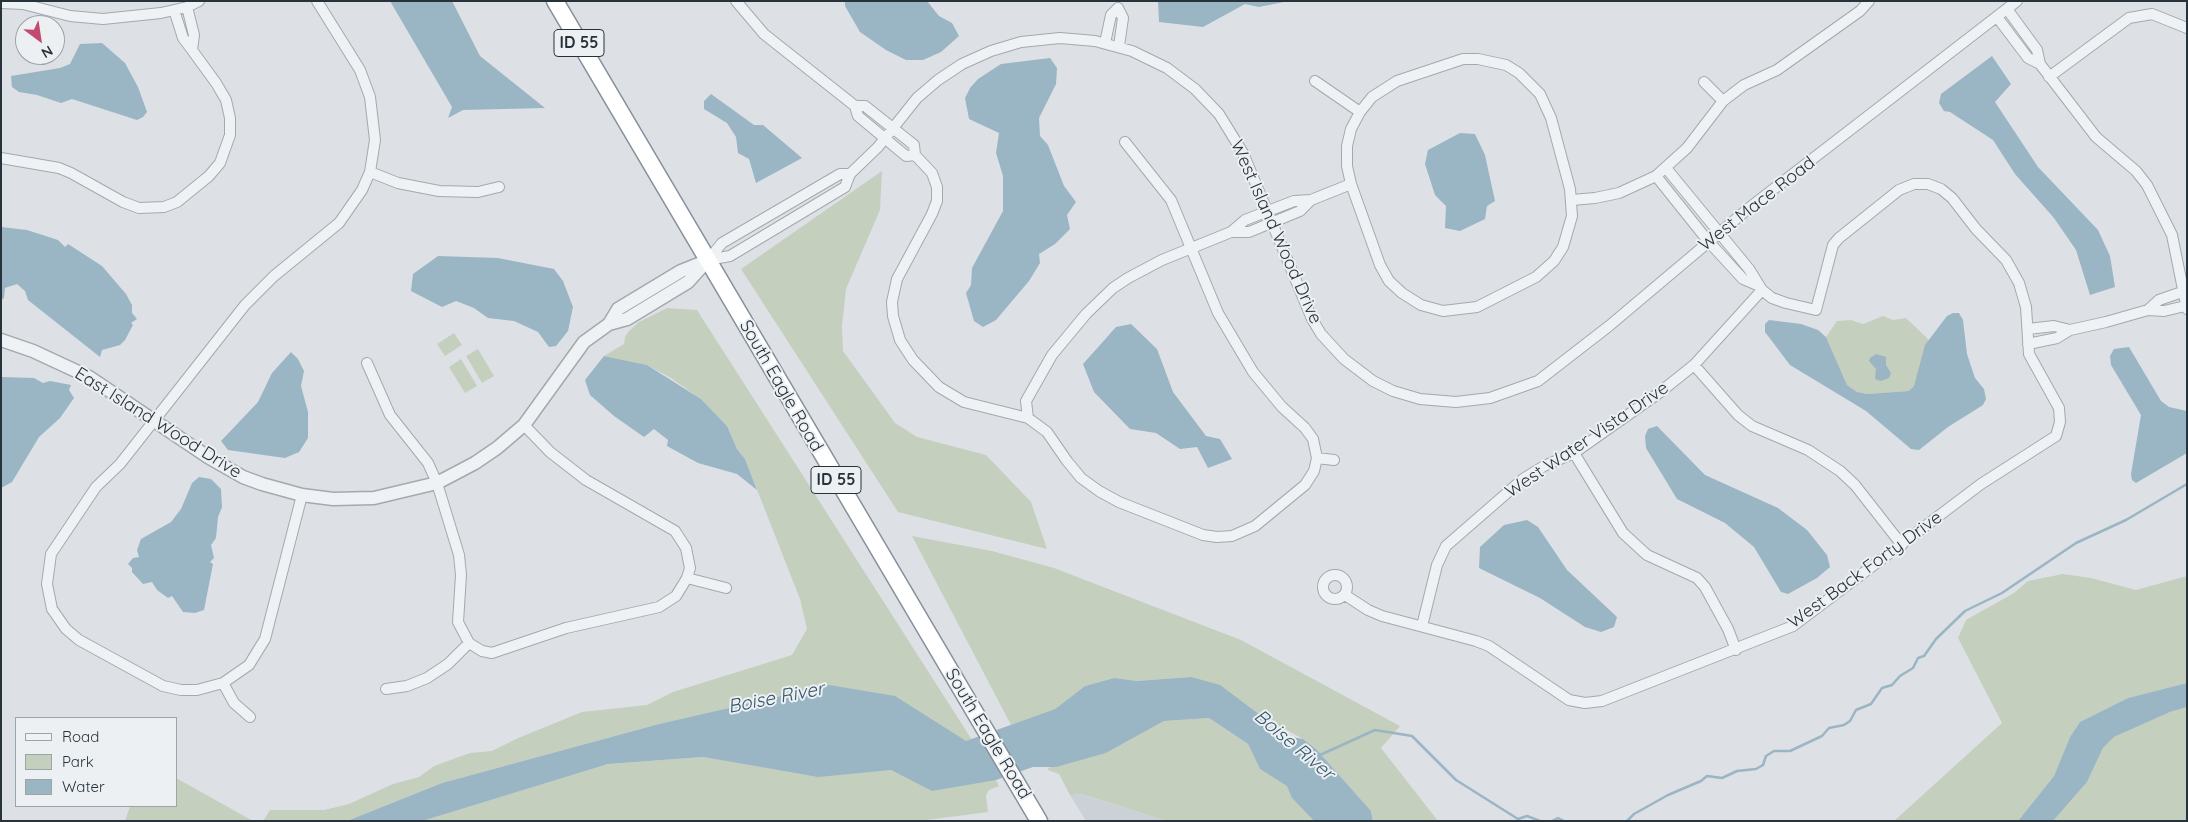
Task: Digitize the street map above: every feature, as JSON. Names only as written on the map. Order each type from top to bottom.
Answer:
[{"type":"highway","name":"South Eagle Road","points":[[555,1],[1039,821]]},
{"type":"street","points":[[1,3],[35,4],[70,16],[103,19],[141,17],[187,7],[199,1]]},
{"type":"street","points":[[302,495],[265,639],[249,665],[223,683],[197,690],[181,690],[163,686],[72,635],[58,619],[50,602],[47,570],[56,544],[96,487],[120,464],[153,419],[258,290],[332,230],[346,216],[358,199],[370,172],[374,150],[375,127],[373,109],[366,83],[317,1]]},
{"type":"street","points":[[736,1],[764,34],[855,106],[858,116],[906,156],[915,155]]},
{"type":"street","points":[[1572,200],[1619,193],[1656,176],[1687,148],[1723,101],[1744,85],[1777,70],[1860,11],[1869,1]]},
{"type":"street","name":"West Mace Road","points":[[1492,398],[1538,380],[1608,326],[1719,232],[2017,1]]},
{"type":"street","points":[[1105,43],[1111,15],[1118,5]]},
{"type":"street","points":[[1118,5],[1123,18],[1119,46]]},
{"type":"street","points":[[187,7],[194,35],[192,50]]},
{"type":"street","points":[[1666,168],[1749,269],[1760,287],[1772,298],[1786,303],[1816,310],[1833,245],[1838,238],[1899,190],[1914,184],[1928,184],[1941,189],[1952,198],[1976,229],[2006,260],[2019,283],[2026,307],[2028,344],[2057,338],[2070,330],[2148,310],[2164,311],[2186,307],[2172,235],[2151,191],[2136,172],[2096,137],[2049,77],[2040,64],[2037,50],[2007,9]]},
{"type":"street","points":[[1,158],[59,168],[83,179],[123,202],[139,208],[164,207],[177,202],[209,176],[220,163],[230,135],[230,118],[226,100],[183,38],[174,10]]},
{"type":"street","points":[[2049,77],[2119,24],[2140,15],[2152,14],[2187,28]]},
{"type":"street","points":[[1997,17],[2028,58],[2040,64]]},
{"type":"street","name":"West Island Wood Drive","points":[[708,260],[730,256],[845,187],[850,174],[885,138],[908,109],[933,84],[962,64],[991,51],[1021,42],[1060,38],[1105,43],[1119,46],[1167,68],[1195,89],[1210,104],[1237,140],[1268,210],[1312,319],[1332,347],[1356,370],[1393,391],[1420,399],[1456,402],[1492,398]]},
{"type":"street","points":[[1478,58],[1506,65],[1531,83],[1546,105],[1572,200],[1570,232],[1563,247],[1545,270],[1477,307],[1443,311],[1421,305],[1402,293],[1390,281],[1380,265],[1351,184],[1347,166],[1347,146],[1351,129],[1360,112],[1372,97],[1388,86],[1449,62],[1478,58]]},
{"type":"street","points":[[1315,81],[1360,112]]},
{"type":"street","points":[[1704,82],[1723,101]]},
{"type":"street","points":[[855,106],[865,106],[914,146],[915,155],[932,173],[937,186],[937,200],[919,240],[902,267],[894,290],[893,316],[900,340],[918,366],[938,387],[964,402],[1028,418],[1047,432],[1067,461],[1082,478],[1098,491],[1119,502],[1203,535],[1217,537],[1232,536],[1255,526],[1305,485],[1314,471],[1317,458],[1313,440],[1264,387],[1226,329],[1171,200],[1125,142]]},
{"type":"street","points":[[370,172],[398,183],[439,191],[478,192],[499,187]]},
{"type":"street","name":"West Island Wood Drive","points":[[708,260],[722,243],[840,174],[850,174]]},
{"type":"street","points":[[1656,176],[1708,241],[1743,279],[1760,287]]},
{"type":"street","points":[[1028,418],[1026,401],[1052,355],[1086,314],[1128,278],[1231,232],[1245,220],[1268,210],[1294,201],[1311,200],[1351,184]]},
{"type":"street","points":[[1231,232],[1250,232],[1273,223],[1300,212],[1311,200]]},
{"type":"street","points":[[1683,210],[1694,202]]},
{"type":"street","name":"East Island Wood Drive","points":[[1,340],[40,354],[89,377],[225,468],[262,484],[302,495],[332,499],[374,498],[437,483],[475,463],[524,426],[584,342],[609,324],[627,320],[688,282],[708,260]]},
{"type":"street","name":"West Water Vista Drive","points":[[1422,626],[1438,565],[1446,546],[1523,479],[1544,466],[1574,453],[1659,393],[1694,365],[1760,287]]},
{"type":"street","points":[[2148,310],[2158,300],[2182,292]]},
{"type":"street","points":[[2028,329],[2054,326],[2070,330]]},
{"type":"street","name":"West Back Forty Drive","points":[[1422,626],[1489,646],[1568,700],[1585,703],[1602,701],[1736,650],[1793,626],[1981,484],[2049,442],[2059,430],[2059,408],[2029,354],[2028,344]]},
{"type":"street","points":[[367,362],[390,415],[428,463],[437,483],[459,555],[461,575],[458,622],[469,643],[482,652],[492,652],[566,628],[659,607],[676,596],[688,578],[689,558],[682,539],[675,531],[586,480],[550,452],[524,426]]},
{"type":"street","points":[[1694,365],[1738,415],[1752,426],[1808,450],[1840,471],[1855,485],[1902,545]]},
{"type":"street","points":[[1574,453],[1623,533],[1647,555],[1697,578],[1705,587],[1736,650]]},
{"type":"street","points":[[1317,458],[1334,460]]},
{"type":"street","points":[[688,578],[726,588]]},
{"type":"street","points":[[1345,595],[1368,610],[1422,626]]},
{"type":"street","points":[[386,689],[407,686],[428,678],[448,664],[469,643]]},
{"type":"street","points":[[223,683],[234,702],[250,717]]},
{"type":"shaded area","points":[[1080,794],[1167,821],[1086,821],[1070,795]]},
{"type":"green space","points":[[882,171],[880,210],[846,289],[842,326],[843,351],[895,423],[917,437],[986,455],[1031,502],[1047,549],[898,512],[741,269]]},
{"type":"green space","points":[[667,308],[697,310],[972,740],[966,741],[829,685],[659,724],[442,783],[347,821],[263,821],[270,810],[324,810],[349,804],[393,784],[419,777],[434,766],[470,753],[492,751],[582,712],[647,705],[673,692],[792,655],[807,629],[800,599],[745,459],[737,449],[727,426],[701,399],[671,378],[647,365],[604,356],[624,344],[625,337],[629,331],[639,322]]},
{"type":"green space","points":[[1883,316],[1893,320],[1906,318],[1929,340],[1914,386],[1910,391],[1867,394],[1857,392],[1847,385],[1826,337],[1837,321],[1851,320],[1863,324]]},
{"type":"green space","points":[[454,333],[462,345],[445,356],[437,344]]},
{"type":"green space","points":[[478,349],[494,376],[482,383],[466,356]]},
{"type":"green space","points":[[461,359],[477,386],[465,393],[449,367]]},
{"type":"green space","points":[[912,536],[992,551],[1054,568],[1241,640],[1400,726],[1381,748],[1438,821],[1373,821],[1371,811],[1316,749],[1303,739],[1191,677],[1137,681],[1114,678],[1085,686],[1055,709],[1011,725]]},
{"type":"green space","points":[[2063,574],[2091,578],[2136,590],[2187,576],[2187,683],[2128,698],[2080,722],[2070,737],[2054,776],[2018,821],[1894,821],[2002,723],[1958,638],[1966,620],[2014,593],[2028,581]]},
{"type":"green space","points":[[2187,707],[2187,821],[2053,821],[2087,782],[2103,748],[2114,737],[2170,712]]},
{"type":"green space","points":[[1209,718],[1248,744],[1260,769],[1288,786],[1292,798],[1314,821],[1167,821],[1081,794],[1070,795],[1059,774],[1048,770],[1048,768],[1106,753],[1164,721]]},
{"type":"green space","points":[[703,757],[807,775],[891,770],[919,784],[996,780],[999,786],[989,790],[986,795],[988,812],[919,821],[421,821],[608,764]]},
{"type":"green space","points":[[178,779],[253,821],[125,821],[130,807],[178,807]]},
{"type":"water","points":[[390,1],[452,1],[480,56],[545,108],[463,110],[448,118],[452,107]]},
{"type":"water","points":[[845,1],[927,1],[939,16],[952,23],[959,36],[941,52],[923,60],[906,60],[886,50],[860,32],[845,6]]},
{"type":"water","points":[[1158,1],[1289,1],[1259,7],[1245,4],[1203,27],[1159,22]]},
{"type":"water","points":[[102,43],[125,63],[138,87],[147,112],[143,117],[137,120],[72,99],[61,103],[37,95],[19,92],[12,87],[11,76],[60,68],[70,64],[80,44]]},
{"type":"water","points":[[1992,56],[2011,84],[1995,102],[2038,167],[2098,230],[2110,256],[2115,287],[2090,295],[2076,250],[2054,218],[2015,174],[1993,140],[1950,112],[1944,111],[1939,103],[1941,94]]},
{"type":"water","points":[[1050,58],[1057,68],[1056,84],[1039,118],[1040,136],[1048,145],[1064,186],[1076,202],[1067,215],[1070,229],[1055,244],[1039,254],[1040,263],[1029,281],[996,320],[983,327],[974,321],[966,293],[971,285],[972,268],[1003,211],[1003,176],[996,153],[999,133],[969,119],[965,98],[970,88],[978,79],[1001,64]]},
{"type":"water","points":[[711,94],[754,125],[763,125],[802,158],[756,183],[749,159],[738,153],[736,137],[727,123],[704,109],[704,101]]},
{"type":"water","points":[[1460,133],[1475,134],[1485,155],[1495,201],[1487,206],[1485,219],[1460,231],[1445,228],[1446,206],[1435,195],[1425,164],[1428,150]]},
{"type":"water","points":[[1,227],[27,230],[58,240],[65,247],[68,244],[102,266],[126,294],[132,305],[132,313],[137,319],[131,323],[133,325],[125,340],[120,345],[102,350],[100,357],[28,300],[25,291],[17,284],[5,288],[4,298],[1,300]]},
{"type":"water","points":[[438,256],[498,258],[554,269],[563,281],[573,307],[568,331],[556,346],[549,347],[538,332],[514,321],[488,318],[474,308],[456,301],[442,307],[411,291],[413,274]]},
{"type":"water","points":[[1959,313],[1963,320],[1967,354],[1975,378],[1984,389],[1986,399],[1983,405],[1948,427],[1919,450],[1911,449],[1866,411],[1790,365],[1765,332],[1765,324],[1769,320],[1801,324],[1818,330],[1826,337],[1847,385],[1857,392],[1867,394],[1909,391],[1914,386],[1925,345],[1947,316]]},
{"type":"water","points":[[1131,324],[1157,349],[1173,392],[1206,436],[1220,439],[1232,459],[1208,468],[1197,447],[1180,449],[1156,433],[1130,429],[1094,392],[1083,364],[1116,327]]},
{"type":"water","points":[[2129,347],[2161,401],[2169,407],[2187,411],[2187,453],[2136,483],[2132,480],[2131,474],[2141,415],[2111,365],[2110,356],[2114,349]]},
{"type":"water","points":[[291,352],[298,359],[304,371],[301,386],[308,412],[308,438],[299,452],[285,458],[228,450],[221,441],[258,402],[272,373]]},
{"type":"water","points":[[1876,354],[1886,357],[1886,365],[1891,373],[1889,378],[1881,381],[1875,379],[1876,369],[1869,361]]},
{"type":"water","points":[[604,356],[647,365],[701,399],[727,426],[737,449],[745,459],[757,490],[737,474],[698,463],[667,446],[668,440],[654,429],[644,437],[614,416],[590,395],[585,380]]},
{"type":"water","points":[[1,377],[34,378],[43,383],[50,381],[71,385],[69,390],[74,398],[60,418],[39,437],[12,482],[1,488]]},
{"type":"water","points":[[1657,426],[1705,475],[1778,508],[1807,530],[1827,555],[1830,567],[1817,578],[1788,594],[1781,592],[1754,547],[1725,523],[1677,499],[1646,448],[1645,436],[1648,429]]},
{"type":"water","points":[[199,477],[211,479],[221,489],[222,507],[218,517],[216,538],[211,545],[214,558],[210,562],[213,564],[204,610],[195,613],[183,612],[172,596],[168,598],[157,590],[152,582],[143,584],[132,572],[132,568],[128,564],[133,558],[139,557],[137,550],[141,539],[171,522],[181,509],[192,483]]},
{"type":"water","points":[[1527,520],[1538,527],[1567,570],[1617,617],[1614,627],[1601,632],[1585,627],[1540,598],[1479,568],[1480,547],[1504,525]]},
{"type":"water","name":"Boise River","points":[[1191,677],[1220,685],[1260,715],[1265,725],[1281,735],[1303,739],[1316,749],[1371,811],[1373,821],[1314,821],[1292,798],[1287,786],[1260,769],[1248,744],[1209,718],[1164,721],[1106,753],[1056,767],[1033,767],[996,780],[932,791],[891,770],[818,777],[703,757],[608,764],[422,821],[347,821],[442,783],[659,724],[829,685],[895,696],[966,741],[1055,709],[1085,686],[1114,678],[1137,681]]},
{"type":"water","points":[[2187,683],[2187,707],[2170,712],[2114,737],[2103,748],[2087,782],[2053,821],[2018,821],[2054,776],[2070,737],[2080,722],[2128,698]]},
{"type":"waterway","points":[[1627,821],[1634,814],[1668,795],[1701,781],[1707,776],[1722,778],[1737,771],[1756,769],[1763,765],[1766,756],[1774,751],[1790,751],[1822,736],[1829,728],[1844,725],[1850,721],[1856,710],[1871,704],[1882,688],[1892,685],[1900,676],[1913,668],[1918,658],[1924,656],[1936,639],[1965,611],[2002,593],[2076,543],[2126,520],[2187,484]]},
{"type":"waterway","name":"Boise River","points":[[1320,755],[1375,730],[1412,736],[1456,780],[1518,819],[1527,816],[1540,821]]},
{"type":"waterway","points":[[1552,821],[1558,818],[1564,821]]}]
